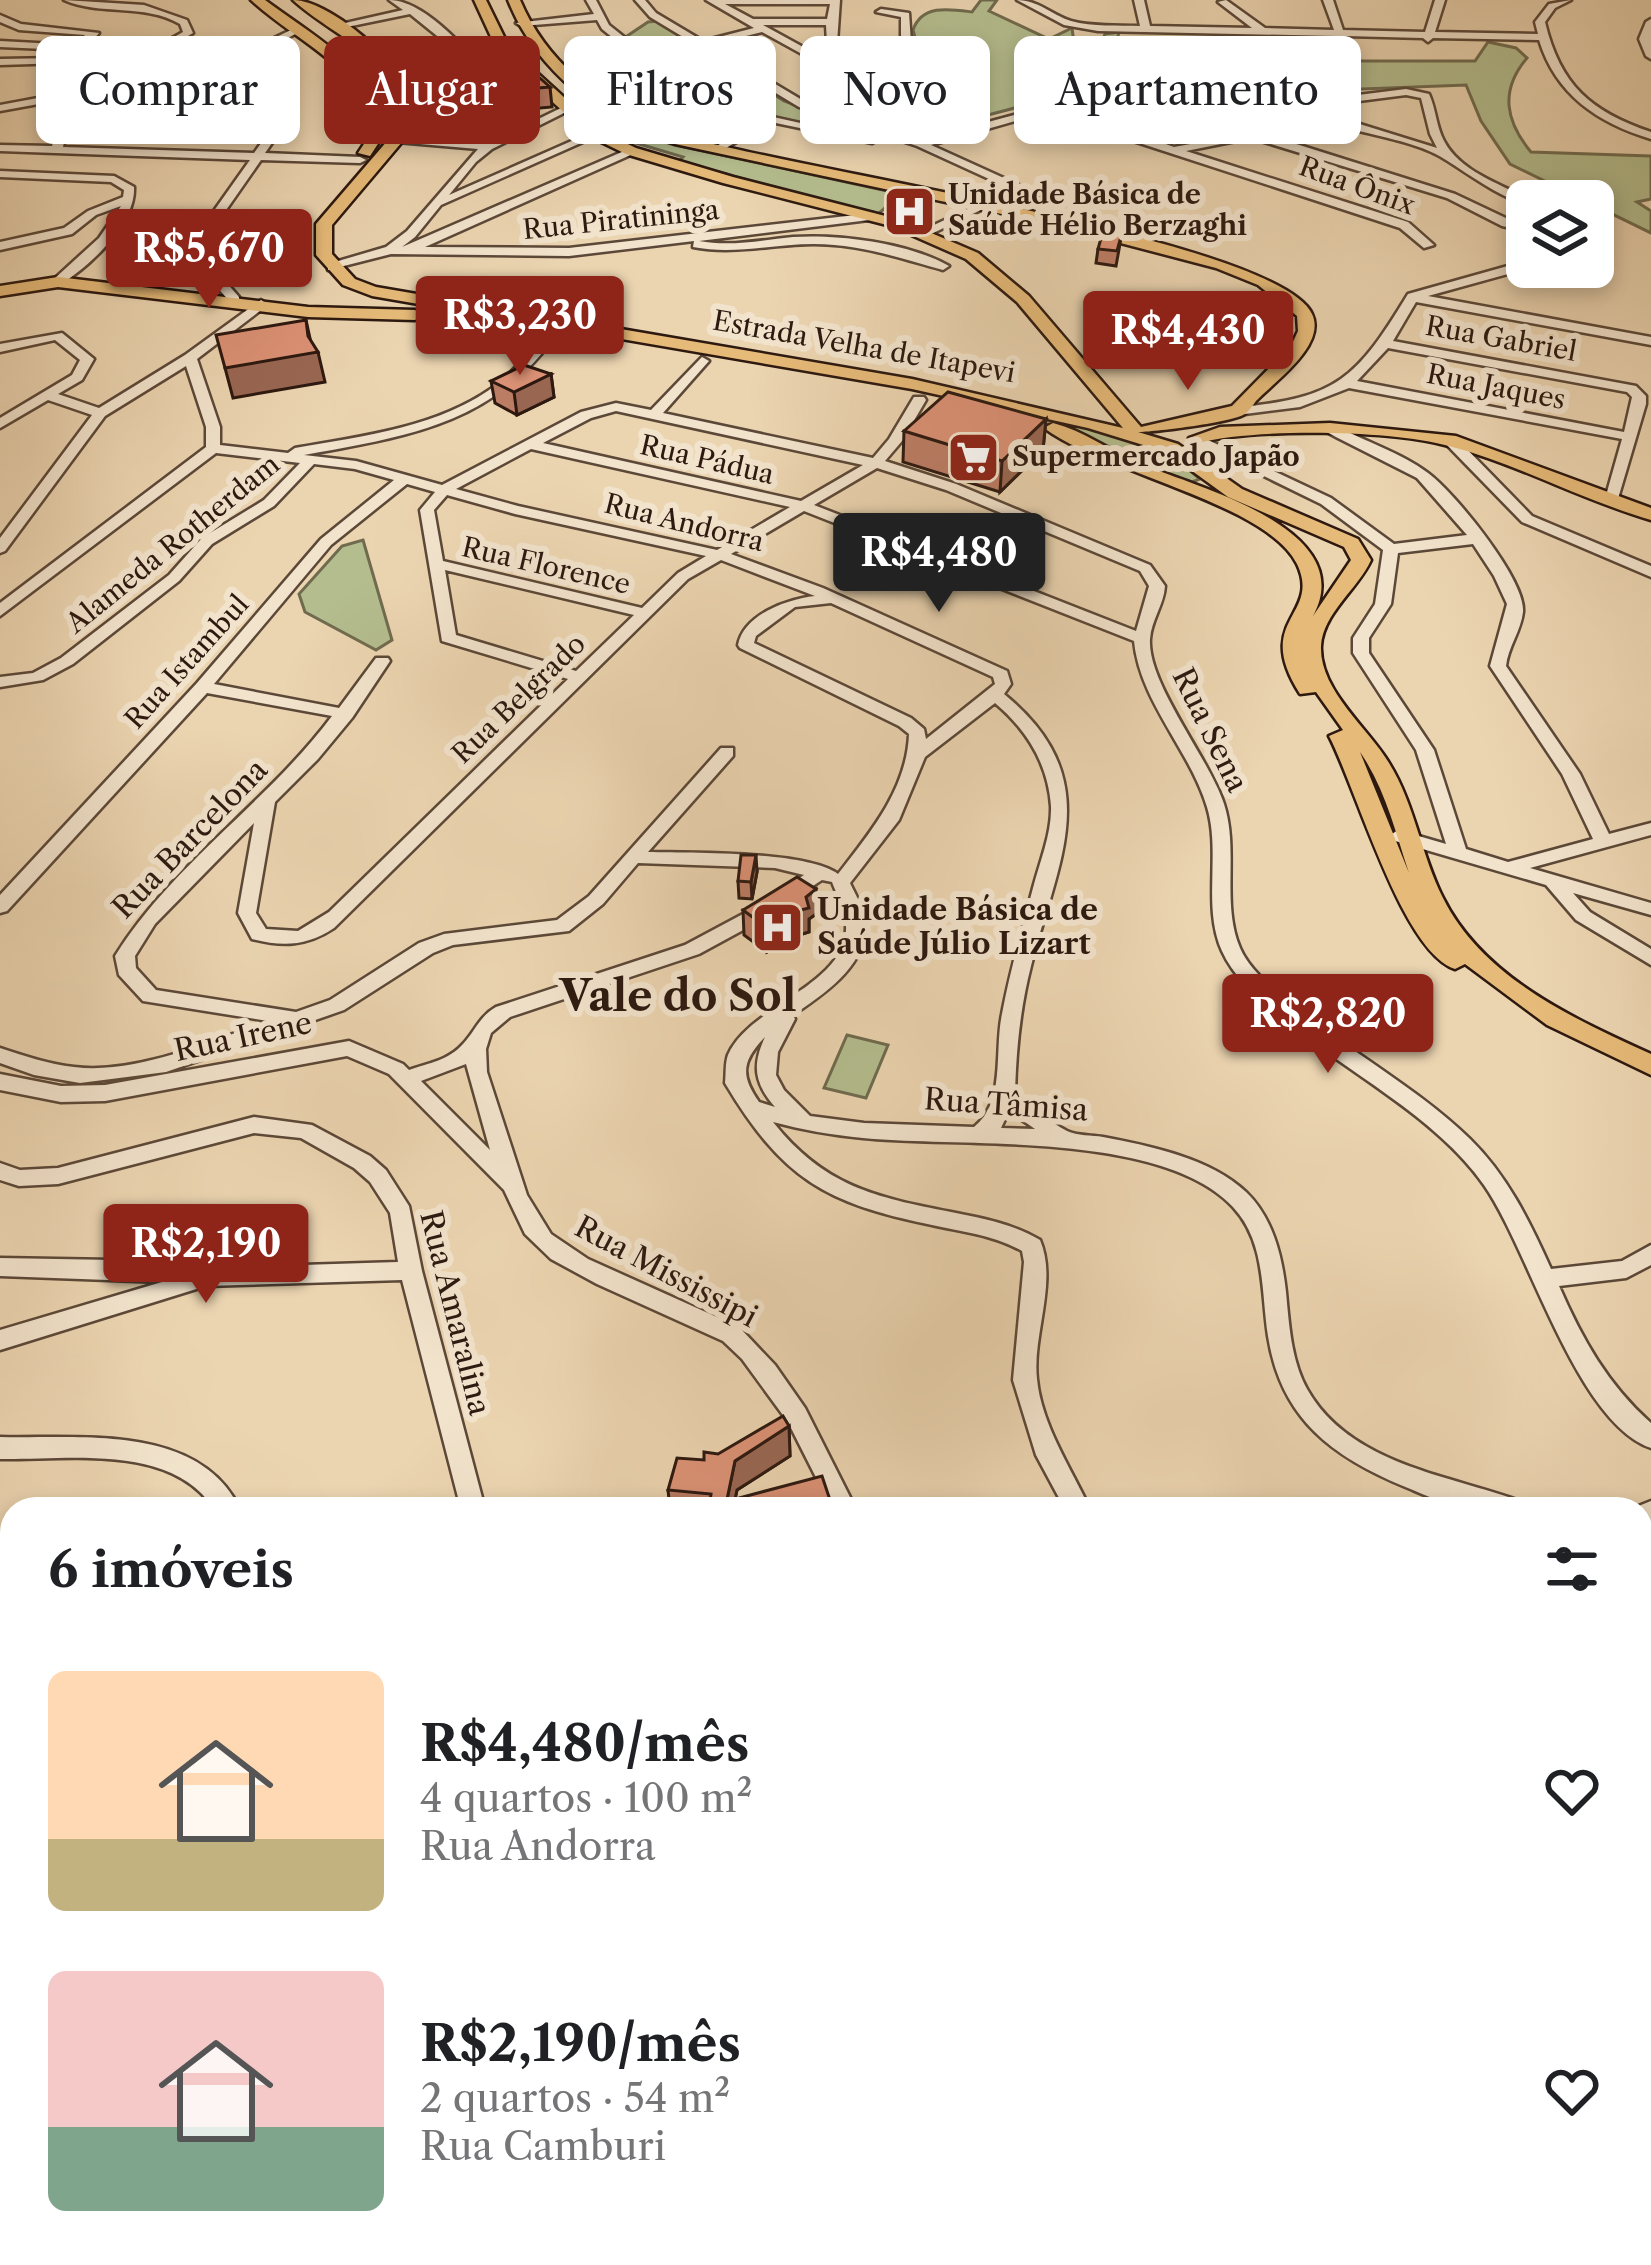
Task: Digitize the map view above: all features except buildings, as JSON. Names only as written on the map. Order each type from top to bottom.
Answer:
[{"type":"main road","points":[[481,0],[502,49],[564,107]]},
{"type":"main road","points":[[514,0],[531,40],[564,71]]},
{"type":"main road","points":[[267,8],[298,11],[306,5],[352,36]]},
{"type":"main road","points":[[267,8],[298,30],[381,108],[384,124],[305,232]]},
{"type":"main road","points":[[543,85],[564,78]]},
{"type":"main road","points":[[321,272],[324,224],[393,144]]},
{"type":"main road","points":[[618,144],[873,217],[952,245],[1001,277],[1141,428]]},
{"type":"main road","points":[[701,144],[1046,219],[1222,265],[1264,282],[1300,307],[1306,331],[1301,343],[1237,411],[1141,428]]},
{"type":"main road","points":[[305,250],[321,272]]},
{"type":"main road","name":"Estrada Velha de Itapevi","points":[[321,272],[372,291],[473,311],[912,384],[1091,424],[1172,448],[1256,504],[1359,549],[1355,576],[1313,631],[1311,663],[1382,767],[1431,898],[1465,949],[1525,998],[1651,1065]]},
{"type":"main road","name":"Estrada Velha de Itapevi","points":[[321,272],[350,297],[415,315],[551,334],[920,400],[1059,430],[1318,555],[1334,556],[1339,553],[1339,542],[1325,531]]},
{"type":"main road","points":[[0,291],[58,282],[271,306],[415,315]]},
{"type":"main road","points":[[271,306],[350,297],[473,311]]},
{"type":"main road","points":[[1237,411],[1258,430]]},
{"type":"main road","points":[[1091,424],[1201,440],[1258,430],[1330,428],[1450,440],[1651,514]]},
{"type":"main road","points":[[1201,440],[1215,479]]},
{"type":"main road","points":[[1291,540],[1307,560],[1314,584],[1289,643],[1291,660],[1356,761],[1407,901],[1424,928],[1479,984],[1580,1050],[1651,1081]]},
{"type":"street","points":[[3,106],[52,102],[84,93],[178,43],[188,27],[164,12],[106,9],[69,0]]},
{"type":"street","points":[[394,0],[449,36]]},
{"type":"street","points":[[591,0],[598,17],[615,36]]},
{"type":"street","points":[[640,0],[653,15],[688,36]]},
{"type":"street","points":[[711,0],[835,0],[830,36]]},
{"type":"street","points":[[711,0],[800,52]]},
{"type":"street","points":[[1022,0],[1078,26],[1316,36]]},
{"type":"street","points":[[1139,0],[1146,30]]},
{"type":"street","points":[[1328,0],[1341,36]]},
{"type":"street","points":[[1428,39],[1440,0]]},
{"type":"street","points":[[1566,0],[1544,14],[1544,41],[1565,87],[1581,105],[1651,136]]},
{"type":"street","points":[[1223,2],[1267,34]]},
{"type":"street","points":[[337,26],[412,11]]},
{"type":"street","points":[[881,12],[907,16],[906,36]]},
{"type":"street","points":[[618,36],[653,15]]},
{"type":"street","points":[[520,23],[598,17]]},
{"type":"street","points":[[0,19],[19,27],[94,33],[91,36]]},
{"type":"street","points":[[743,22],[830,22]]},
{"type":"street","points":[[1651,22],[1643,40],[1651,56]]},
{"type":"street","points":[[286,36],[298,30]]},
{"type":"street","points":[[734,36],[758,30]]},
{"type":"street","points":[[1361,37],[1544,41]]},
{"type":"street","points":[[0,44],[36,46]]},
{"type":"street","points":[[0,62],[36,62]]},
{"type":"street","points":[[1361,98],[1415,93],[1428,100],[1436,139],[1452,157],[1506,192]]},
{"type":"street","name":"Rua Ônix","points":[[990,122],[1055,106],[1404,225],[1428,245]]},
{"type":"street","points":[[1361,129],[1452,157]]},
{"type":"street","points":[[440,204],[564,132]]},
{"type":"street","points":[[1418,146],[1436,139]]},
{"type":"street","points":[[57,149],[59,144]]},
{"type":"street","points":[[235,300],[198,258],[195,246],[266,144]]},
{"type":"street","points":[[454,144],[488,147]]},
{"type":"street","points":[[398,250],[472,160],[495,144]]},
{"type":"street","points":[[719,149],[727,144]]},
{"type":"street","points":[[919,144],[1015,187],[1038,202],[1046,219]]},
{"type":"street","points":[[1174,150],[1208,144]]},
{"type":"street","points":[[1280,144],[1451,196],[1506,224]]},
{"type":"street","points":[[0,148],[360,160]]},
{"type":"street","points":[[398,250],[631,151]]},
{"type":"street","points":[[0,174],[114,179],[130,189],[130,198],[95,248],[58,282]]},
{"type":"street","points":[[0,246],[68,231],[101,208],[130,198]]},
{"type":"street","points":[[923,233],[983,206]]},
{"type":"street","name":"Rua Piratininga","points":[[321,272],[373,253],[398,250],[546,254],[873,217]]},
{"type":"street","points":[[324,224],[342,249],[373,253]]},
{"type":"street","points":[[679,240],[733,250],[806,240],[862,241],[943,266]]},
{"type":"street","points":[[1237,411],[1293,404],[1352,384],[1389,344],[1412,297],[1506,271]]},
{"type":"street","points":[[1412,297],[1651,341]]},
{"type":"street","points":[[0,548],[100,413],[271,306]]},
{"type":"street","points":[[274,456],[428,427],[526,371],[551,334]]},
{"type":"street","points":[[0,361],[7,346],[57,336],[87,359],[77,377],[0,424]]},
{"type":"street","name":"Rua Gabriel","points":[[1389,344],[1622,385],[1639,396],[1612,499]]},
{"type":"street","points":[[0,611],[213,448],[213,427],[190,358]]},
{"type":"street","points":[[656,413],[702,361]]},
{"type":"street","name":"Rua Jaques","points":[[1352,384],[1631,437]]},
{"type":"street","points":[[49,396],[100,413]]},
{"type":"street","name":"Rua Belgrado","points":[[267,803],[246,898],[247,913],[259,934],[295,940],[317,932],[336,916],[683,576],[876,463],[896,441],[920,400]]},
{"type":"street","points":[[579,677],[448,638],[427,510],[444,490],[597,411],[616,407],[876,463],[951,487],[1145,568],[1154,574],[1159,591],[1139,638]]},
{"type":"street","points":[[1330,428],[1432,482],[1515,598],[1516,614],[1497,652],[1498,666],[1571,774],[1604,841]]},
{"type":"street","points":[[1201,440],[1325,501],[1391,549],[1474,538]]},
{"type":"street","points":[[1450,440],[1527,519],[1651,572]]},
{"type":"street","name":"Rua Pádua","points":[[530,444],[803,506],[1139,638]]},
{"type":"street","name":"Rua Andorra","points":[[213,448],[356,465],[515,510],[720,554],[991,666],[1001,674],[1003,684],[995,695]]},
{"type":"street","name":"Alameda Rotherdam","points":[[0,682],[37,677],[67,661],[174,578],[207,541],[269,503],[308,462]]},
{"type":"street","name":"Rua Istambul","points":[[0,907],[7,889],[203,687],[326,542],[406,478]]},
{"type":"street","points":[[1391,549],[1383,604],[1361,638],[1361,653],[1425,750],[1458,854]]},
{"type":"street","name":"Rua Florence","points":[[436,564],[645,614]]},
{"type":"street","points":[[791,580],[797,590],[791,603]]},
{"type":"street","points":[[407,1078],[454,1063],[502,1012],[688,950],[832,877],[890,820],[917,754],[918,734],[905,722],[746,645],[748,634],[791,603],[815,597],[837,600]]},
{"type":"street","name":"Rua Sena","points":[[1139,638],[1156,693],[1216,804],[1224,833],[1231,951],[1247,975],[1461,1142],[1500,1186],[1579,1354],[1610,1403],[1651,1438]]},
{"type":"street","name":"Rua Barcelona","points":[[301,1019],[150,996],[126,970],[130,941],[267,803],[346,714],[382,662]]},
{"type":"street","points":[[203,687],[346,714]]},
{"type":"street","points":[[917,754],[995,695],[1019,713],[1037,738],[1061,791],[1060,823],[1006,1042],[1005,1098],[993,1123],[978,1135]]},
{"type":"street","points":[[905,722],[942,725],[965,718]]},
{"type":"street","points":[[0,1055],[34,1068],[80,1076],[162,1075],[337,1005],[427,948],[451,939],[562,926],[596,900],[727,752]]},
{"type":"street","points":[[1506,868],[1651,829]]},
{"type":"street","points":[[1382,831],[1651,909]]},
{"type":"street","points":[[633,857],[775,862],[832,877],[858,928],[847,960],[741,1048],[735,1083],[787,1152],[825,1188],[856,1202],[979,1226],[1032,1246],[1035,1262],[1025,1380],[1048,1455],[1071,1497]]},
{"type":"street","points":[[1555,884],[1582,916],[1651,958]]},
{"type":"street","points":[[787,1152],[803,1120],[767,1086],[762,1072],[764,1057],[791,1009]]},
{"type":"street","name":"Rua Mississipi","points":[[474,1046],[483,1095],[517,1190],[543,1240],[569,1258],[731,1334],[754,1353],[774,1378],[838,1497]]},
{"type":"street","name":"Rua Irene","points":[[0,1082],[61,1094],[105,1094],[162,1075],[349,1048],[369,1053],[407,1078],[517,1190]]},
{"type":"street","points":[[1005,1098],[1061,1136]]},
{"type":"street","name":"Rua Tâmisa","points":[[751,1108],[784,1120],[978,1135],[1061,1136],[1168,1161],[1211,1178],[1241,1199],[1265,1235],[1275,1270],[1286,1363],[1300,1398],[1365,1455],[1413,1481],[1469,1497]]},
{"type":"street","name":"Rua Amaralina","points":[[0,1171],[20,1178],[58,1176],[254,1124],[292,1128],[343,1149],[378,1176],[401,1212],[411,1270],[470,1497]]},
{"type":"street","points":[[1543,1279],[1626,1269],[1651,1254]]},
{"type":"street","points":[[0,1267],[113,1268],[208,1277],[411,1270]]},
{"type":"street","points":[[0,1340],[208,1277]]},
{"type":"street","points":[[0,1448],[180,1461],[205,1474],[220,1497]]},
{"type":"green space","points":[[981,0],[997,0],[989,11],[1043,36],[1014,36],[1014,108],[990,114],[990,36],[915,36],[917,22],[930,12],[972,12]]},
{"type":"green space","points":[[658,21],[682,36],[627,36]]},
{"type":"green space","points":[[1488,42],[1516,48],[1527,58],[1512,82],[1509,106],[1516,129],[1531,152],[1651,156],[1651,199],[1637,202],[1651,211],[1651,233],[1614,215],[1614,180],[1543,180],[1510,164],[1481,121],[1466,85],[1361,89],[1361,61],[1475,61]]},
{"type":"green space","points":[[776,96],[800,107],[800,123],[776,118]]},
{"type":"green space","points":[[639,144],[674,144],[901,194],[877,215],[679,161],[683,157]]},
{"type":"green space","points":[[1077,424],[1165,449],[1200,479],[1192,482],[1138,464],[1067,429]]},
{"type":"green space","points":[[363,540],[392,640],[376,650],[305,612],[299,594],[342,546]]},
{"type":"green space","points":[[847,1035],[888,1045],[866,1098],[824,1088]]},
{"type":"place","name":"Unidade Básica de Saúde Hélio Berzaghi","points":[[909,211]]},
{"type":"place","name":"Supermercado Japão","points":[[973,457]]},
{"type":"place","name":"Unidade Básica de Saúde Júlio Lizart","points":[[778,927]]},
{"type":"district","name":"Vale do Sol","points":[[678,996]]}]
